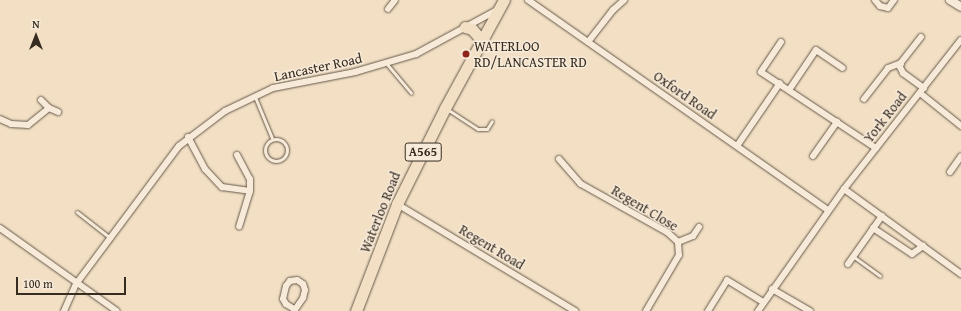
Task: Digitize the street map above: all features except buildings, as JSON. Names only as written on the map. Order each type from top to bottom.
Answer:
[{"type":"highway","name":"Waterloo Road","points":[[356,311],[397,204],[445,108],[501,4]]},
{"type":"highway","points":[[465,27],[472,29],[482,41]]},
{"type":"street","points":[[388,9],[395,0]]},
{"type":"street","name":"Oxford Road","points":[[528,0],[828,210]]},
{"type":"street","points":[[875,0],[880,6],[888,8],[894,0]]},
{"type":"street","points":[[950,0],[961,7]]},
{"type":"street","points":[[588,42],[622,1]]},
{"type":"street","name":"Lancaster Road","points":[[64,311],[76,284],[109,237],[179,146],[188,137],[225,111],[273,88],[355,72],[416,54],[465,27],[501,4]]},
{"type":"street","points":[[864,99],[888,68],[901,63],[921,37]]},
{"type":"street","name":"York Road","points":[[758,311],[828,210],[961,40]]},
{"type":"street","points":[[781,42],[761,72],[780,83],[802,101],[876,148]]},
{"type":"street","points":[[789,90],[816,50],[843,68]]},
{"type":"street","points":[[901,63],[903,73],[961,126]]},
{"type":"street","points":[[737,146],[780,83]]},
{"type":"street","points":[[41,100],[49,108],[58,112]]},
{"type":"street","points":[[0,119],[11,124],[28,125],[49,108]]},
{"type":"street","points":[[813,156],[836,122]]},
{"type":"street","points":[[188,137],[205,169],[222,187],[250,191]]},
{"type":"street","points":[[236,155],[250,179],[250,191],[239,226]]},
{"type":"street","points":[[950,172],[961,156]]},
{"type":"street","name":"Regent Close","points":[[559,160],[581,184],[667,232],[678,242],[679,255],[646,311]]},
{"type":"street","points":[[844,189],[961,274]]},
{"type":"street","name":"Regent Road","points":[[397,204],[575,311]]},
{"type":"street","points":[[848,264],[882,216]]},
{"type":"street","points":[[678,242],[693,236],[699,227]]},
{"type":"street","points":[[0,228],[76,284],[117,311]]},
{"type":"street","points":[[873,228],[912,254],[923,246]]},
{"type":"street","points":[[298,280],[303,284],[305,290],[303,298],[294,310],[286,304],[283,299],[286,286],[290,281],[298,280]]},
{"type":"street","points":[[708,311],[727,280],[764,302]]},
{"type":"street","points":[[772,289],[810,311]]},
{"type":"lane","points":[[386,63],[411,93]]},
{"type":"lane","points":[[255,97],[272,138],[287,144],[288,151],[278,162],[269,160],[264,155],[265,147],[272,138]]},
{"type":"lane","points":[[445,108],[478,129],[487,129],[492,121]]},
{"type":"lane","points":[[77,212],[109,237]]},
{"type":"lane","points":[[853,256],[880,276]]},
{"type":"place","name":"WATERLOO RD/LANCASTER RD","points":[[466,54]]}]
